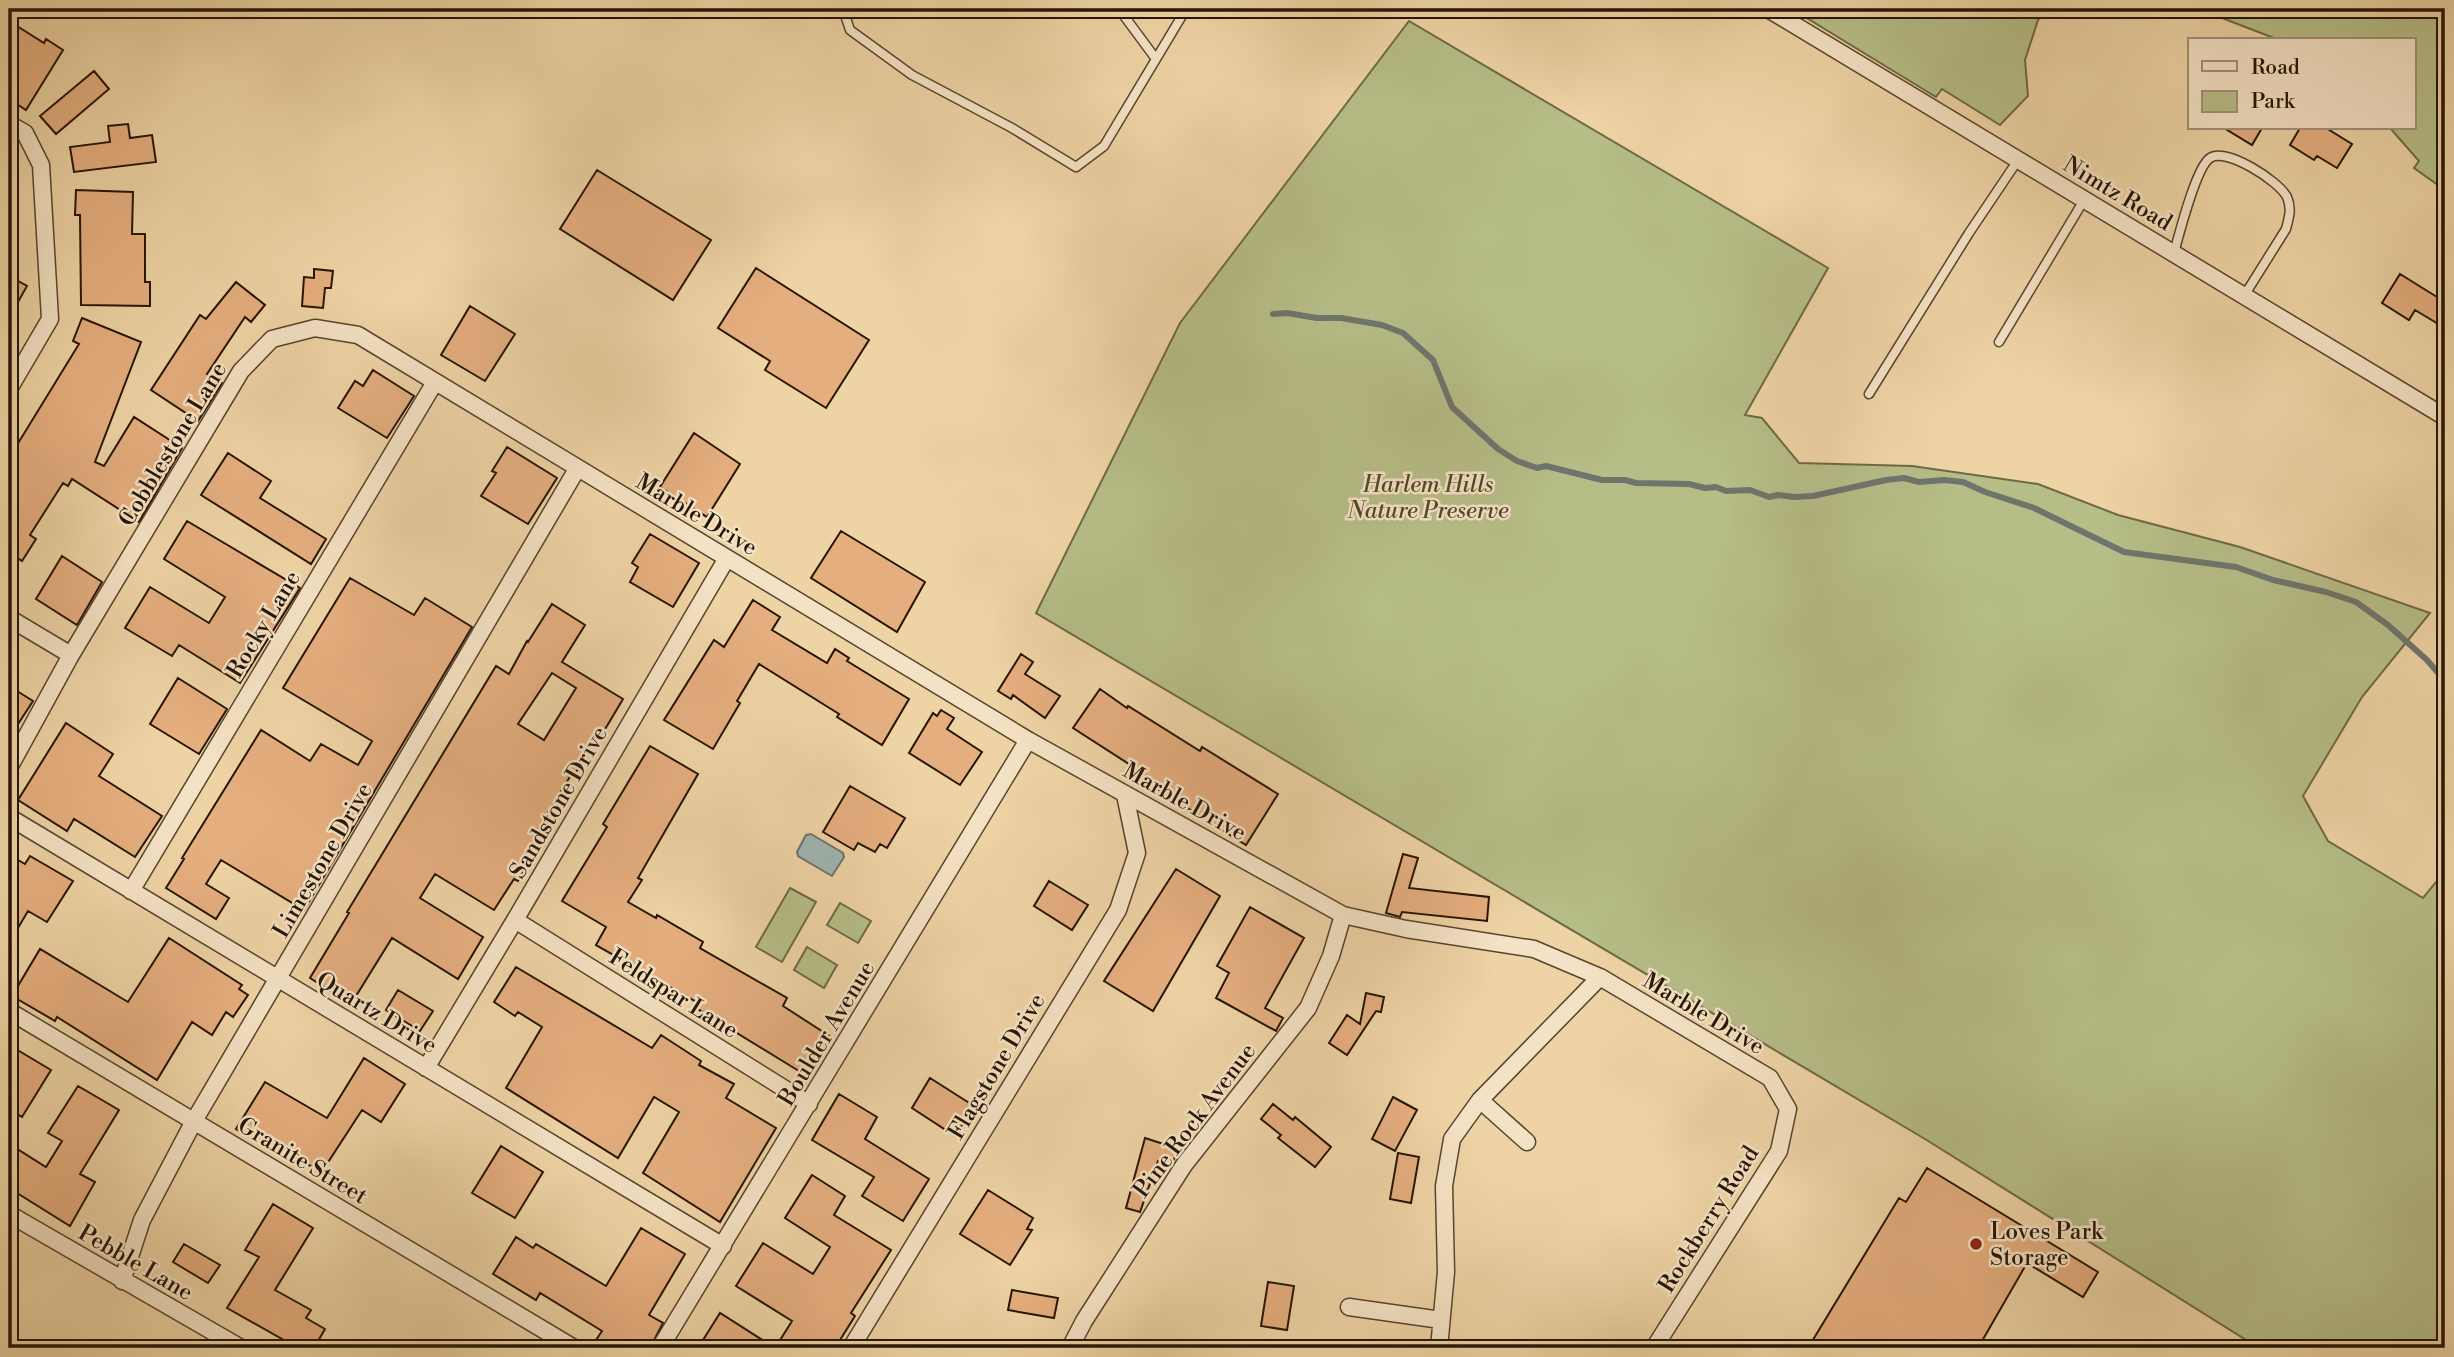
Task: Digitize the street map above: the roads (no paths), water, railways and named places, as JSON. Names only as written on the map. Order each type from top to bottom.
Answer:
[{"type":"street","name":"Nimtz Road","points":[[1768,9],[2445,416]]},
{"type":"street","points":[[9,124],[25,133],[41,165],[50,319],[14,369],[9,389]]},
{"type":"street","name":"Cobblestone Lane","points":[[9,768],[71,655],[241,371],[272,340],[315,328],[358,335],[577,469]]},
{"type":"street","name":"Rocky Lane","points":[[131,891],[435,382]]},
{"type":"street","name":"Marble Drive","points":[[577,469],[1028,740],[1343,915],[1406,929],[1534,949],[1600,977],[1770,1078],[1788,1109]]},
{"type":"street","name":"Limestone Drive","points":[[122,1281],[142,1220],[194,1121],[577,469]]},
{"type":"street","name":"Sandstone Drive","points":[[426,1068],[727,558]]},
{"type":"street","points":[[9,618],[71,655]]},
{"type":"street","name":"Boulder Avenue","points":[[660,1348],[1028,740]]},
{"type":"street","name":"Flagstone Drive","points":[[851,1348],[1118,910],[1137,853],[1125,795]]},
{"type":"street","name":"Quartz Drive","points":[[9,817],[723,1246]]},
{"type":"street","name":"Pine Rock Avenue","points":[[1070,1348],[1084,1321],[1184,1165],[1308,1009],[1331,956],[1343,915]]},
{"type":"street","name":"Feldspar Lane","points":[[515,920],[809,1104]]},
{"type":"street","points":[[1440,1348],[1446,1272],[1444,1186],[1452,1139],[1480,1100],[1600,977]]},
{"type":"street","name":"Granite Street","points":[[9,1011],[574,1348]]},
{"type":"street","points":[[1480,1100],[1527,1142]]},
{"type":"street","name":"Rockberry Road","points":[[1654,1348],[1779,1151],[1788,1109]]},
{"type":"street","name":"Pebble Lane","points":[[9,1214],[241,1348]]},
{"type":"street","points":[[1349,1307],[1441,1320]]},
{"type":"lane","points":[[843,9],[850,30],[912,75],[1012,128],[1076,167],[1104,146],[1186,9]]},
{"type":"lane","points":[[1119,9],[1156,59]]},
{"type":"lane","points":[[2174,253],[2203,165],[2210,157],[2221,155],[2261,173],[2286,195],[2290,209],[2286,229],[2244,296]]},
{"type":"lane","points":[[1869,394],[1969,233],[2018,160]]},
{"type":"lane","points":[[1999,342],[2084,200]]},
{"type":"water","points":[[811,834],[843,853],[844,857],[832,876],[798,856],[797,852],[806,835]]},
{"type":"waterway","points":[[1273,314],[1341,318],[1382,325],[1403,333],[1433,360],[1452,407],[1498,449],[1517,461],[1537,468],[1546,466],[1602,480],[1689,484],[1726,491],[1750,490],[1769,497],[1813,496],[1904,478],[1919,482],[1963,482],[2034,508],[2124,552],[2236,567],[2273,580],[2356,602],[2388,625],[2427,660],[2445,681]]},
{"type":"place","name":"Loves Park Storage","points":[[1976,1244]]},
{"type":"park label","name":"Harlem Hills Nature Preserve","points":[[1428,497]]}]
